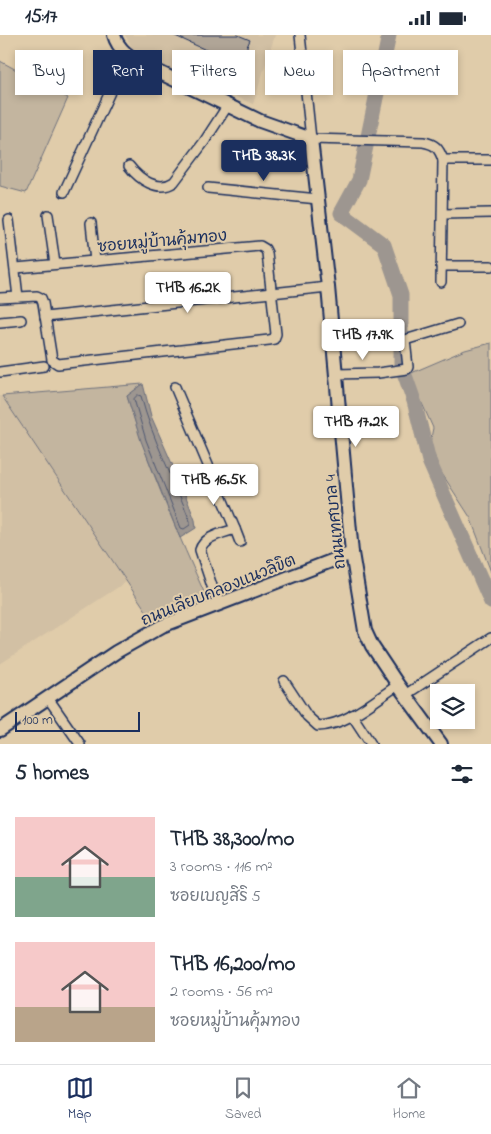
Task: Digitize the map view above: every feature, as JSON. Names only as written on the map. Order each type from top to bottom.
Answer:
[{"type":"street","points":[[114,35],[123,50]]},
{"type":"street","name":"ถนนเทศบาล 4","points":[[300,35],[328,287],[352,553],[364,631],[372,646],[441,744]]},
{"type":"street","points":[[162,74],[272,126],[311,139],[423,141],[433,144],[440,151],[443,160],[441,282]]},
{"type":"street","points":[[64,192],[109,95]]},
{"type":"street","points":[[129,167],[141,180],[168,186],[174,182],[198,150],[228,105]]},
{"type":"street","points":[[443,160],[491,160]]},
{"type":"street","points":[[208,188],[318,199]]},
{"type":"street","points":[[443,214],[491,213]]},
{"type":"street","points":[[48,215],[54,264]]},
{"type":"street","points":[[9,220],[18,297]]},
{"type":"street","points":[[91,223],[95,261]]},
{"type":"street","name":"ซอยหมู่บ้านคุ้มทอง","points":[[0,298],[37,296],[41,298],[52,360],[58,364],[274,339],[276,334],[267,253],[265,249],[260,247],[16,268]]},
{"type":"street","points":[[441,266],[491,266]]},
{"type":"street","points":[[45,317],[328,287]]},
{"type":"street","points":[[0,322],[21,319]]},
{"type":"street","points":[[336,373],[391,372],[405,369],[408,367],[405,340],[458,324]]},
{"type":"street","points":[[0,372],[44,366]]},
{"type":"street","points":[[175,387],[240,542]]},
{"type":"street","points":[[218,604],[200,550],[201,546],[209,539],[236,529]]},
{"type":"street","name":"ถนนเลียบคลองแนวลิขิต","points":[[0,730],[136,640],[162,626],[352,553]]},
{"type":"street","points":[[284,681],[307,716],[318,725],[328,725],[402,690],[491,638]]},
{"type":"street","points":[[48,698],[80,744]]},
{"type":"street","points":[[352,715],[371,744]]},
{"type":"shaded area","points":[[125,35],[275,35],[270,50],[265,50],[265,66],[253,104],[231,95],[255,95],[255,50],[172,50],[172,70],[162,66],[162,50],[133,50]]},
{"type":"shaded area","points":[[0,61],[15,69],[15,95],[62,95],[68,98],[26,193],[0,186]]},
{"type":"shaded area","points":[[491,343],[491,572],[470,517],[439,469],[430,443],[433,428],[409,374],[465,350]]},
{"type":"shaded area","points":[[143,384],[127,396],[154,474],[208,601],[155,624],[2,396]]},
{"type":"shaded area","points":[[0,396],[2,396],[126,582],[0,664]]},
{"type":"water","points":[[143,384],[151,416],[195,520],[196,528],[180,538],[141,441],[127,396]]},
{"type":"building","points":[[173,35],[238,35],[250,40],[246,50],[206,50]]},
{"type":"waterway","points":[[389,35],[359,180],[341,213],[384,245],[401,295],[401,364],[414,401],[429,461],[491,602]]}]
